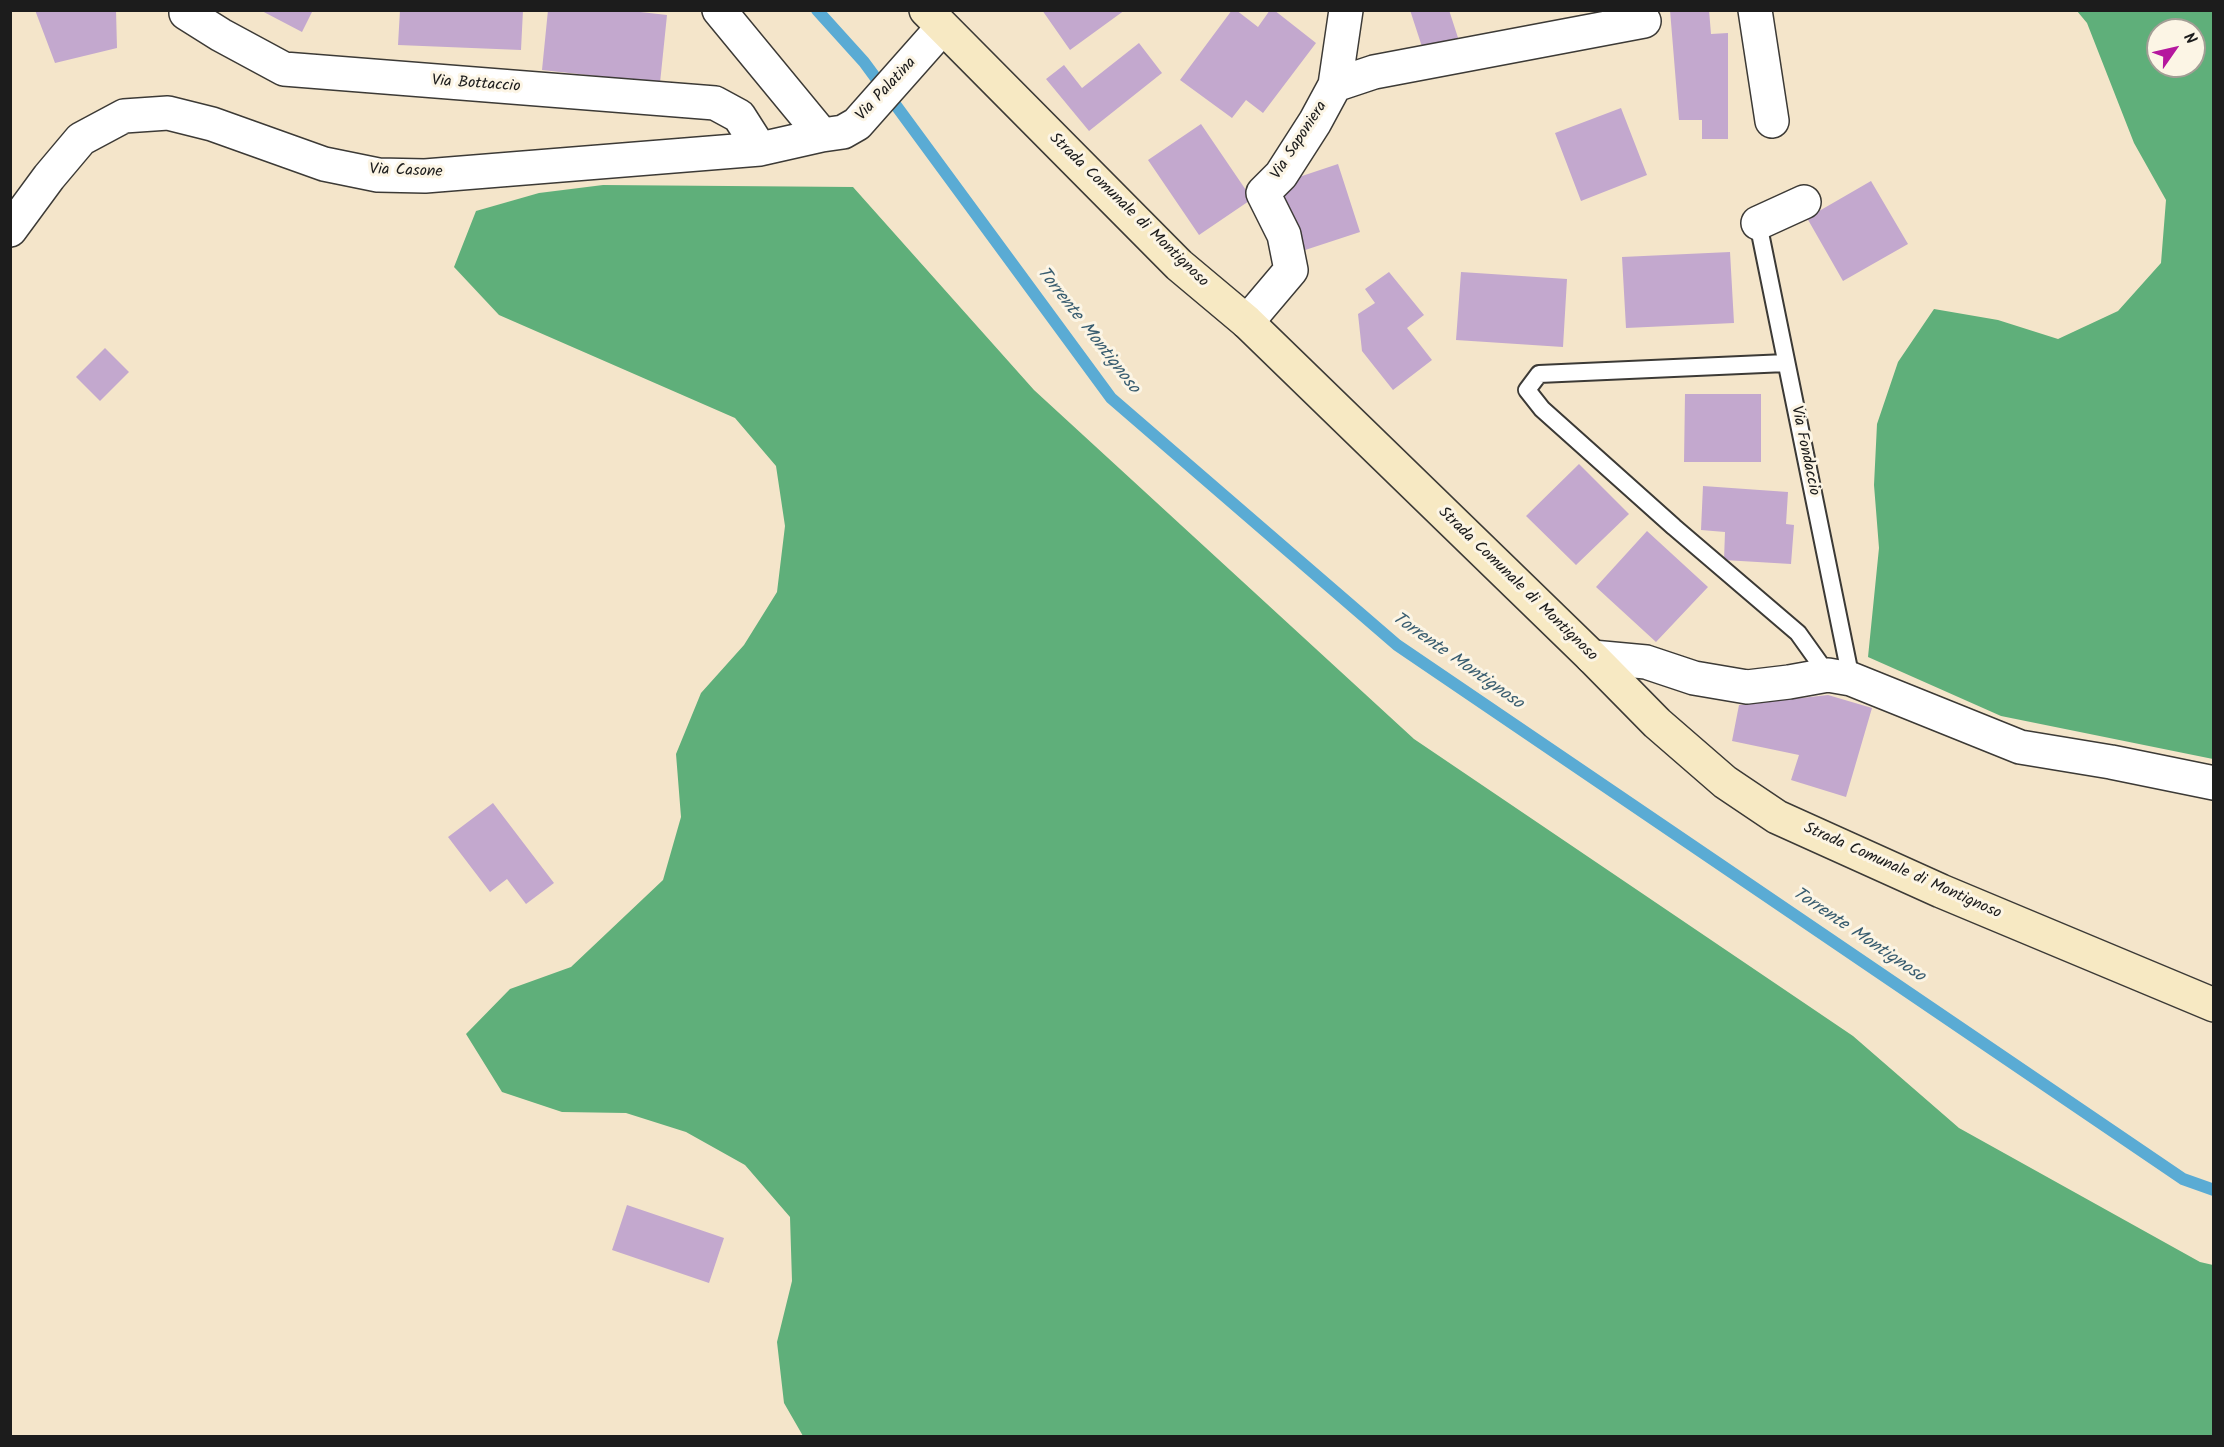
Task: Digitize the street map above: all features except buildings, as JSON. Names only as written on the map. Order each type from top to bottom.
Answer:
[{"type":"street","points":[[719,10],[822,135]]},
{"type":"street","name":"Via Saponiera","points":[[1247,322],[1291,270],[1284,235],[1263,193],[1281,176],[1335,85],[1346,10]]},
{"type":"street","points":[[1755,10],[1772,121]]},
{"type":"street","name":"Via Bottaccio","points":[[186,13],[221,35],[285,69],[715,104],[739,116],[760,149]]},
{"type":"street","name":"Via Palatina","points":[[822,135],[843,132],[857,124],[921,52],[934,19]]},
{"type":"street","name":"Strada Comunale di Montignoso","points":[[934,19],[1179,266],[1247,322],[1657,723],[1725,782],[1777,817],[1941,891],[2214,1005]]},
{"type":"street","points":[[1335,85],[1374,72],[1644,21]]},
{"type":"street","name":"Via Casone","points":[[10,230],[49,177],[81,139],[124,116],[168,113],[212,124],[324,164],[378,175],[425,176],[760,149],[822,135]]},
{"type":"street","points":[[1758,223],[1803,202]]},
{"type":"street","points":[[1592,657],[1646,663],[1694,678],[1747,687],[1840,677],[2020,747],[2111,762],[2214,783]]},
{"type":"lane","name":"Via Fondaccio","points":[[1758,223],[1786,363],[1840,677]]},
{"type":"lane","points":[[1786,363],[1539,374],[1527,390],[1550,417],[1798,633],[1840,677]]},
{"type":"green space","points":[[2077,11],[2213,11],[2213,759],[2001,716],[1868,657],[1879,548],[1874,485],[1877,424],[1898,362],[1934,309],[1998,320],[2058,339],[2118,311],[2161,263],[2166,200],[2134,143],[2087,23]]},
{"type":"green space","points":[[603,185],[853,187],[1034,390],[1414,739],[1853,1036],[1959,1128],[2200,1262],[2213,1265],[2213,1436],[803,1436],[784,1403],[777,1342],[792,1281],[790,1217],[745,1165],[686,1132],[626,1113],[562,1112],[502,1092],[466,1034],[510,989],[571,967],[663,880],[681,817],[676,754],[701,693],[744,645],[777,592],[785,526],[776,466],[735,418],[499,315],[454,267],[476,211],[539,193]]},
{"type":"waterway","name":"Torrente Montignoso","points":[[817,10],[864,62],[1111,398],[1397,645],[2183,1179],[2214,1190]]}]
